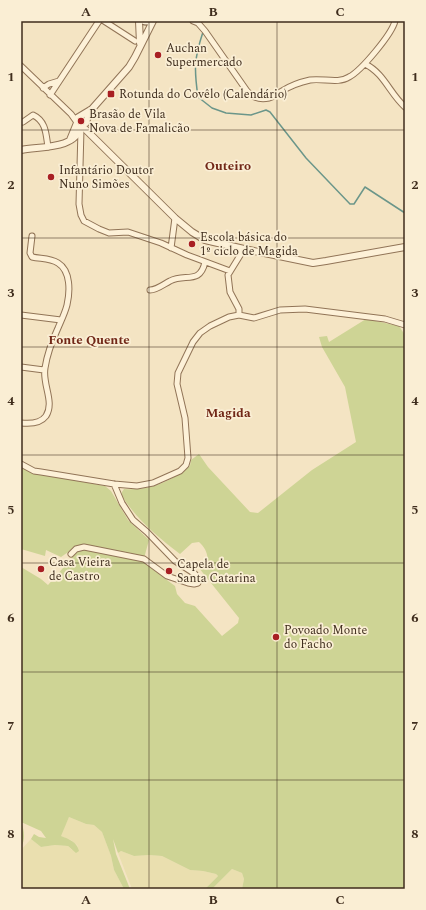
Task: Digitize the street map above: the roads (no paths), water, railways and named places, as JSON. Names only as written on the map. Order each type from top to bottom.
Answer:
[{"type":"street","points":[[50,95],[99,21]]},
{"type":"street","points":[[104,21],[135,41]]},
{"type":"street","points":[[139,21],[140,46]]},
{"type":"street","points":[[21,150],[62,145],[70,140],[82,126],[92,109],[129,67],[153,21]]},
{"type":"street","points":[[194,21],[205,30],[247,91],[254,98],[270,98],[284,89],[312,80],[343,80],[354,74],[365,64],[392,29],[395,21]]},
{"type":"street","points":[[365,64],[377,71],[394,96],[405,107]]},
{"type":"street","points":[[21,66],[175,218],[200,238],[244,249],[313,263],[326,262],[405,247]]},
{"type":"street","points":[[43,88],[49,84],[59,81]]},
{"type":"street","points":[[23,122],[33,115],[43,123],[46,128],[48,147]]},
{"type":"street","points":[[70,140],[82,126]]},
{"type":"street","points":[[82,126],[79,204],[84,221],[109,233],[128,232],[230,271]]},
{"type":"street","points":[[171,248],[175,218]]},
{"type":"street","points":[[21,423],[34,424],[43,419],[46,415],[49,402],[44,380],[44,370],[52,343],[67,306],[68,299],[67,274],[57,262],[50,259],[31,256],[32,236]]},
{"type":"street","points":[[239,315],[239,310],[230,292],[228,275],[244,249]]},
{"type":"street","points":[[150,290],[154,290],[171,280],[197,276],[203,270],[205,262]]},
{"type":"street","points":[[21,464],[34,471],[114,484],[137,486],[153,483],[170,477],[184,468],[188,458],[185,418],[176,384],[178,373],[193,342],[200,333],[206,328],[229,317],[239,315],[254,318],[280,310],[305,308],[385,319],[405,325]]},
{"type":"street","points":[[21,315],[61,320]]},
{"type":"street","points":[[21,367],[44,370]]},
{"type":"street","points":[[71,554],[76,549],[84,547],[144,559],[167,576],[188,583],[198,583],[198,578],[195,574],[183,568],[133,520],[122,502],[114,484]]},
{"type":"waterway","points":[[203,32],[196,57],[198,97],[212,108],[226,113],[251,115],[266,110],[270,112],[306,158],[350,204],[354,204],[365,187],[405,213]]},
{"type":"place","name":"Auchan Supermercado","points":[[158,55]]},
{"type":"place","name":"Rotunda do Covêlo (Calendário)","points":[[111,94]]},
{"type":"place","name":"Brasão de Vila Nova de Famalicão","points":[[81,121]]},
{"type":"place","name":"Infantário Doutor Nuno Simões","points":[[51,177]]},
{"type":"place","name":"Escola básica do 1º ciclo de Magida","points":[[192,244]]},
{"type":"place","name":"Casa Vieira de Castro","points":[[41,569]]},
{"type":"place","name":"Capela de Santa Catarina","points":[[169,571]]},
{"type":"place","name":"Povoado Monte do Facho","points":[[276,637]]},
{"type":"district","name":"Outeiro","points":[[228,165]]},
{"type":"district","name":"Fonte Quente","points":[[89,339]]},
{"type":"district","name":"Magida","points":[[228,412]]}]
